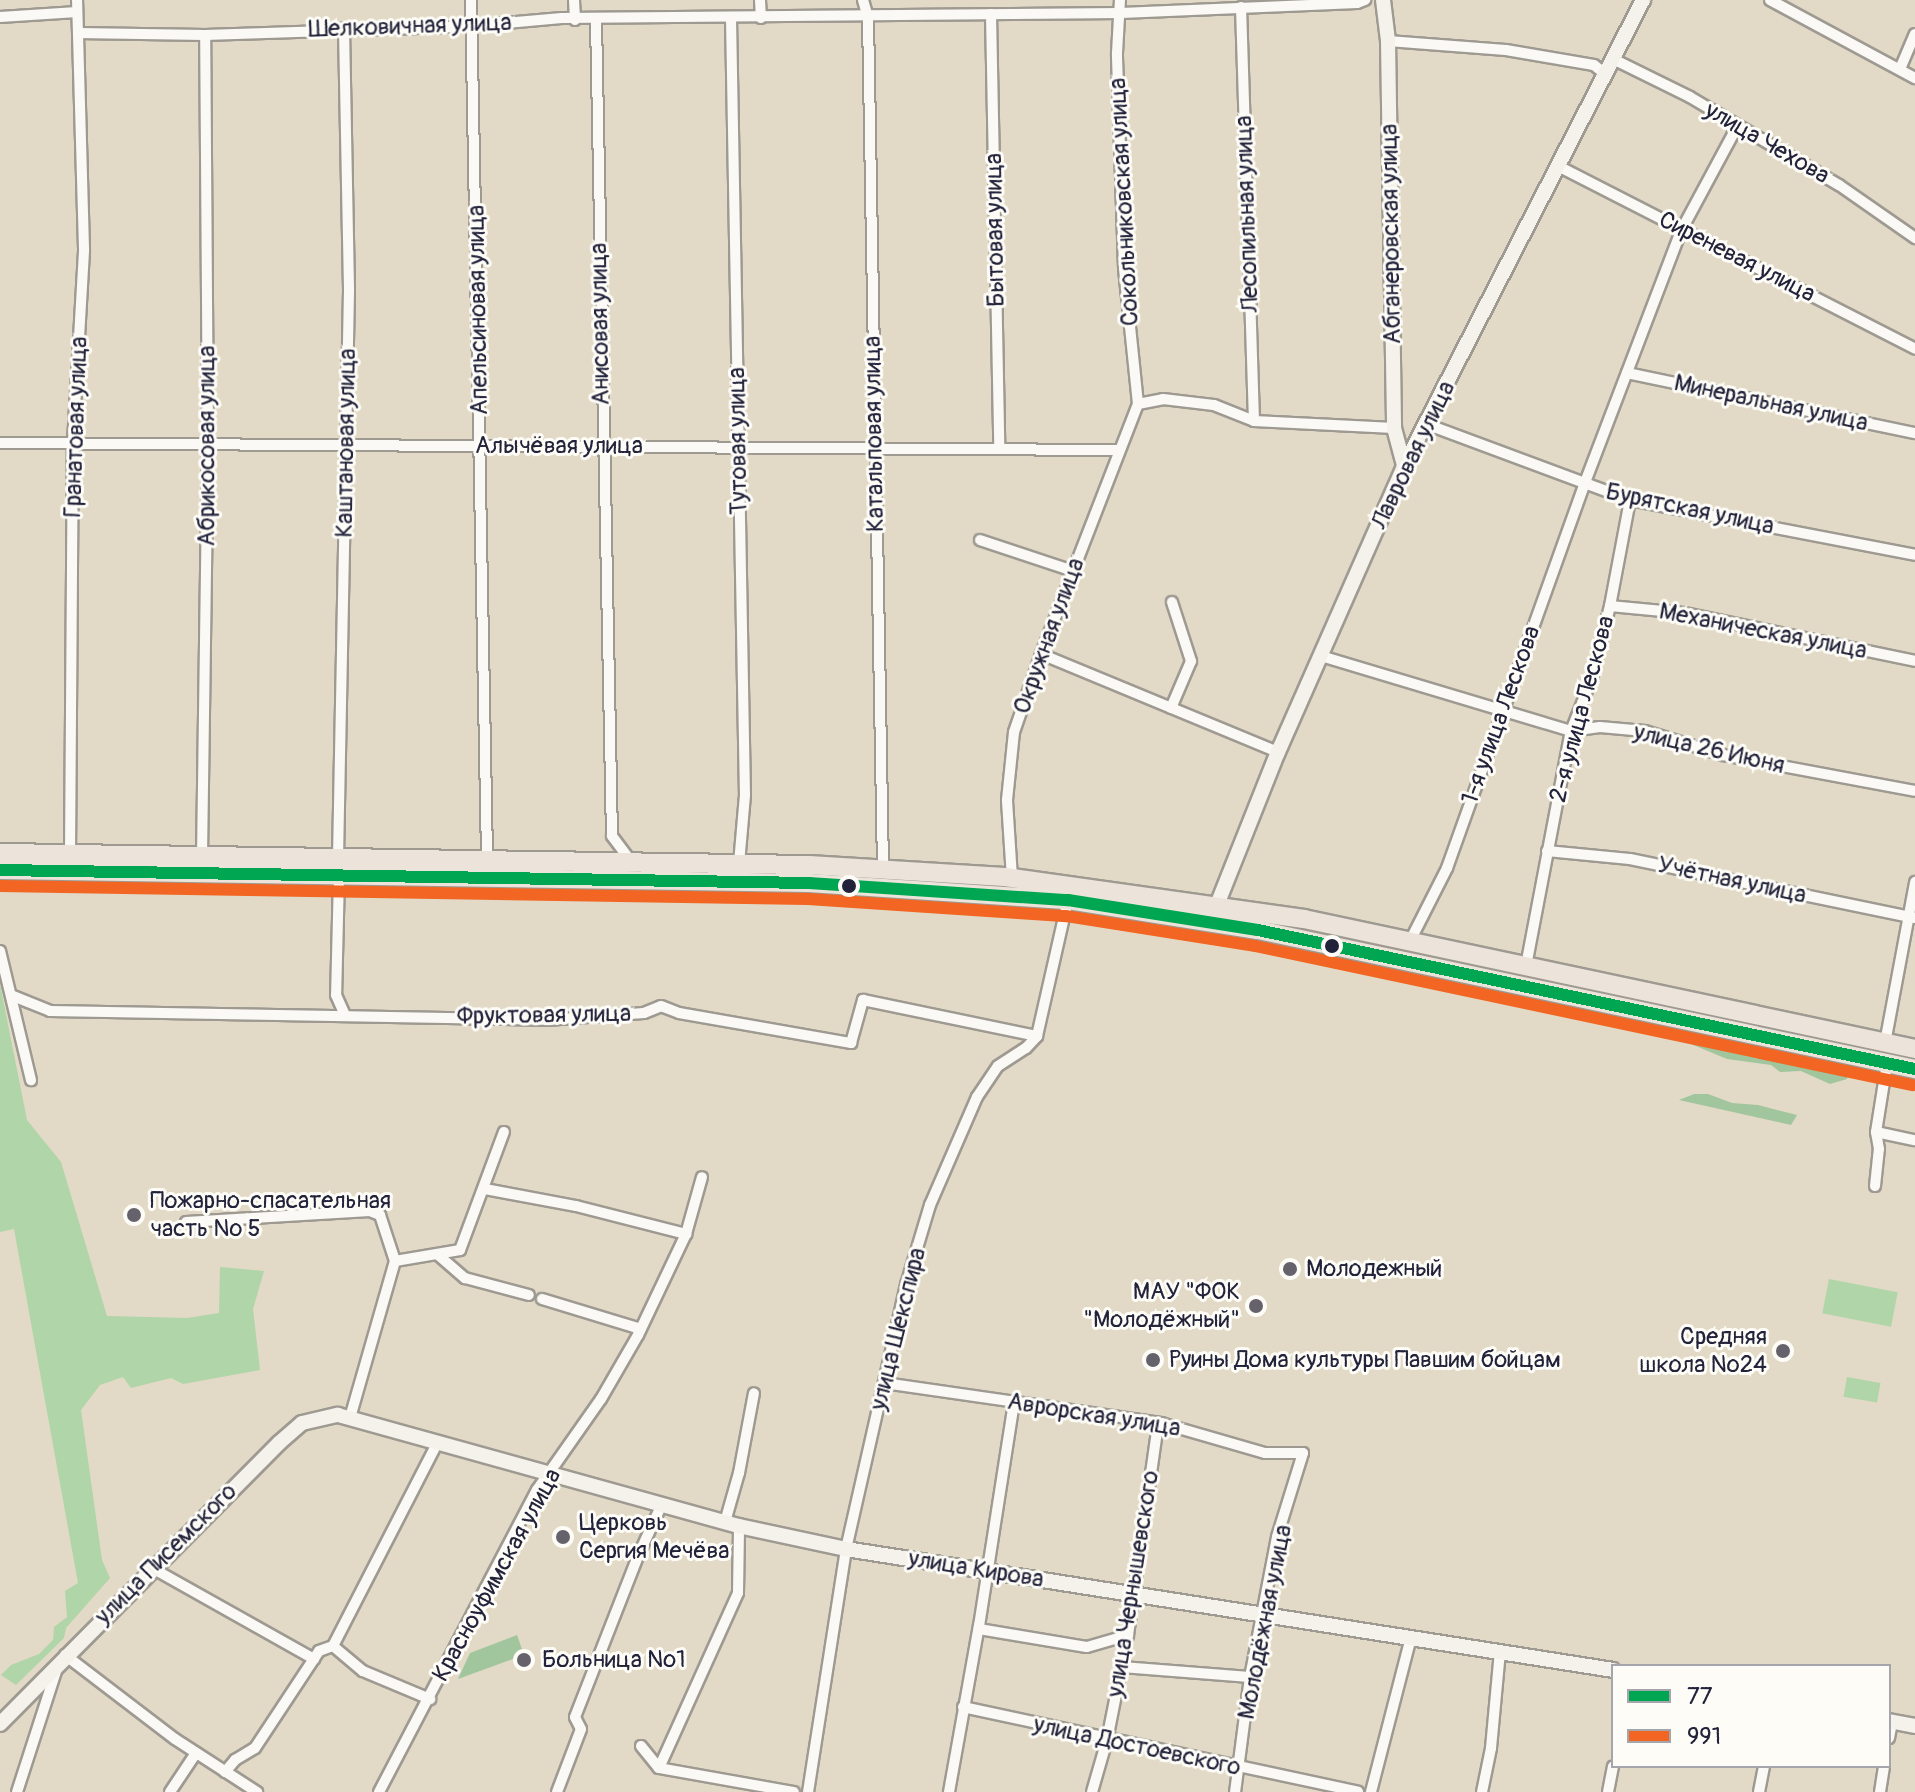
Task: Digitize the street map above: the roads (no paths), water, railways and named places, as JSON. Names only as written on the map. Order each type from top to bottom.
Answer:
[{"type":"highway","points":[[0,853],[202,857],[339,867],[809,883],[1213,913],[1915,1069]]},
{"type":"highway","points":[[0,870],[339,867],[487,860],[739,864],[1012,878],[1213,913],[1410,941],[1915,1049]]},
{"type":"main road","name":"Абганеровская улица","points":[[1383,0],[1388,41],[1394,428],[1404,466]]},
{"type":"main road","name":"Лавровая улица","points":[[1213,913],[1278,752],[1404,466],[1643,0]]},
{"type":"main road","name":"улица Писемского","points":[[2,1717],[302,1423],[338,1415],[350,1418]]},
{"type":"main road","name":"улица Кирова","points":[[350,1418],[732,1524],[846,1549],[1611,1670]]},
{"type":"main road","points":[[1891,1722],[1915,1726]]},
{"type":"street","name":"Апельсиновая улица","points":[[471,0],[487,860]]},
{"type":"street","points":[[574,0],[575,20]]},
{"type":"street","points":[[760,0],[761,18]]},
{"type":"street","name":"Катальповая улица","points":[[863,0],[868,17],[883,869]]},
{"type":"street","name":"Сокольниковская улица","points":[[1120,0],[1117,53],[1124,268],[1138,404]]},
{"type":"street","name":"Шелковичная улица","points":[[78,33],[205,35],[472,26],[562,18],[1121,13],[1357,3],[1365,0]]},
{"type":"street","points":[[1770,0],[1915,78]]},
{"type":"street","points":[[0,17],[77,6]]},
{"type":"street","name":"Гранатовая улица","points":[[70,855],[73,442],[84,249],[77,6]]},
{"type":"street","name":"Лесопильная улица","points":[[1241,7],[1254,421]]},
{"type":"street","name":"Бытовая улица","points":[[991,14],[999,447]]},
{"type":"street","name":"Тутовая улица","points":[[731,18],[745,795],[739,864]]},
{"type":"street","name":"Анисовая улица","points":[[596,19],[612,836],[632,863]]},
{"type":"street","name":"Каштановая улица","points":[[344,28],[349,289],[336,995],[345,1015]]},
{"type":"street","points":[[1900,69],[1915,34]]},
{"type":"street","name":"Абрикосовая улица","points":[[202,857],[208,441],[205,35]]},
{"type":"street","points":[[1388,41],[1506,50],[1594,65],[1605,74]]},
{"type":"street","name":"улица Чехова","points":[[1613,59],[1690,97],[1839,185],[1915,238]]},
{"type":"street","name":"1-я улица Лескова","points":[[1410,941],[1447,868],[1584,485],[1682,229],[1737,127]]},
{"type":"street","name":"Сиреневая улица","points":[[1558,166],[1915,349]]},
{"type":"street","name":"Минеральная улица","points":[[1627,373],[1915,433]]},
{"type":"street","points":[[1138,404],[1163,399],[1214,405],[1254,421],[1394,428]]},
{"type":"street","name":"Окружная улица","points":[[1012,878],[1007,800],[1014,732],[1138,404]]},
{"type":"street","name":"Бурятская улица","points":[[1426,424],[1630,500],[1915,555]]},
{"type":"street","name":"Алычёвая улица","points":[[0,443],[208,441],[1119,450]]},
{"type":"street","name":"2-я улица Лескова","points":[[1526,966],[1571,731],[1592,678],[1610,606],[1630,500]]},
{"type":"street","points":[[980,540],[1073,571]]},
{"type":"street","points":[[1171,708],[1191,661],[1172,602]]},
{"type":"street","name":"Механическая улица","points":[[1610,606],[1684,613],[1915,661]]},
{"type":"street","points":[[1041,654],[1278,752]]},
{"type":"street","name":"улица 26 Июня","points":[[1321,656],[1501,713],[1571,731],[1600,727],[1645,731],[1723,755],[1915,791]]},
{"type":"street","name":"Учётная улица","points":[[1547,851],[1630,859],[1911,917]]},
{"type":"street","points":[[1885,1043],[1911,917],[1915,882]]},
{"type":"street","points":[[1037,1036],[1068,900]]},
{"type":"street","points":[[0,951],[31,1080]]},
{"type":"street","name":"Фруктовая улица","points":[[13,996],[50,1011],[546,1020],[644,1013],[661,1006],[679,1013],[851,1043],[863,1000],[1037,1036]]},
{"type":"street","name":"улица Шекспира","points":[[808,1792],[846,1549],[906,1285],[930,1205],[977,1097],[998,1066],[1026,1048],[1037,1036]]},
{"type":"street","points":[[1875,1186],[1879,1149],[1876,1132],[1887,1063]]},
{"type":"street","points":[[395,1261],[460,1250],[504,1132]]},
{"type":"street","points":[[1876,1132],[1915,1140]]},
{"type":"street","name":"Красноуфимская улица","points":[[379,1792],[549,1472],[601,1399],[641,1329],[686,1234],[702,1177]]},
{"type":"street","points":[[485,1189],[576,1206],[686,1234]]},
{"type":"street","points":[[186,1222],[370,1211],[382,1219],[395,1261],[350,1418]]},
{"type":"street","points":[[437,1254],[465,1278],[529,1295]]},
{"type":"street","points":[[542,1299],[641,1329]]},
{"type":"street","name":"Аврорская улица","points":[[884,1383],[1161,1423],[1265,1453],[1303,1453]]},
{"type":"street","points":[[659,1768],[738,1593],[732,1524],[754,1393]]},
{"type":"street","points":[[949,1792],[979,1629],[1014,1402]]},
{"type":"street","name":"улица Чернышевского","points":[[1092,1792],[1107,1740],[1128,1635],[1157,1431],[1161,1423]]},
{"type":"street","points":[[225,1772],[235,1760],[255,1748],[319,1651],[333,1646],[438,1442]]},
{"type":"street","name":"Молодёжная улица","points":[[1235,1792],[1250,1677],[1277,1537],[1303,1453]]},
{"type":"street","points":[[557,1792],[581,1729],[575,1717],[638,1556],[662,1504]]},
{"type":"street","points":[[152,1568],[314,1659]]},
{"type":"street","points":[[979,1629],[1087,1647],[1128,1635]]},
{"type":"street","points":[[1371,1792],[1411,1637]]},
{"type":"street","points":[[333,1646],[363,1671],[430,1699]]},
{"type":"street","points":[[1482,1792],[1491,1748],[1500,1651]]},
{"type":"street","points":[[17,1792],[62,1658],[225,1772],[244,1789],[257,1792]]},
{"type":"street","points":[[1122,1667],[1250,1677]]},
{"type":"street","name":"улица Достоевского","points":[[963,1707],[1358,1792]]},
{"type":"street","points":[[641,1746],[659,1768],[794,1792]]},
{"type":"street","points":[[170,1792],[196,1753]]},
{"type":"street","points":[[1608,1792],[1613,1768]]},
{"type":"street","points":[[1759,1792],[1764,1768]]},
{"type":"street","points":[[1880,1792],[1884,1768]]},
{"type":"place","name":"Пожарно-спасательная часть № 5","points":[[134,1215]]},
{"type":"place","name":"Молодежный","points":[[1290,1269]]},
{"type":"place","name":"МАУ \"ФОК \"Молодёжный\"","points":[[1256,1306]]},
{"type":"place","name":"Средняя школа №24","points":[[1783,1351]]},
{"type":"place","name":"Руины Дома культуры Павшим бойцам","points":[[1153,1360]]},
{"type":"place","name":"Церковь Сергия Мечёва","points":[[563,1537]]},
{"type":"place","name":"Больница №1","points":[[524,1660]]}]
